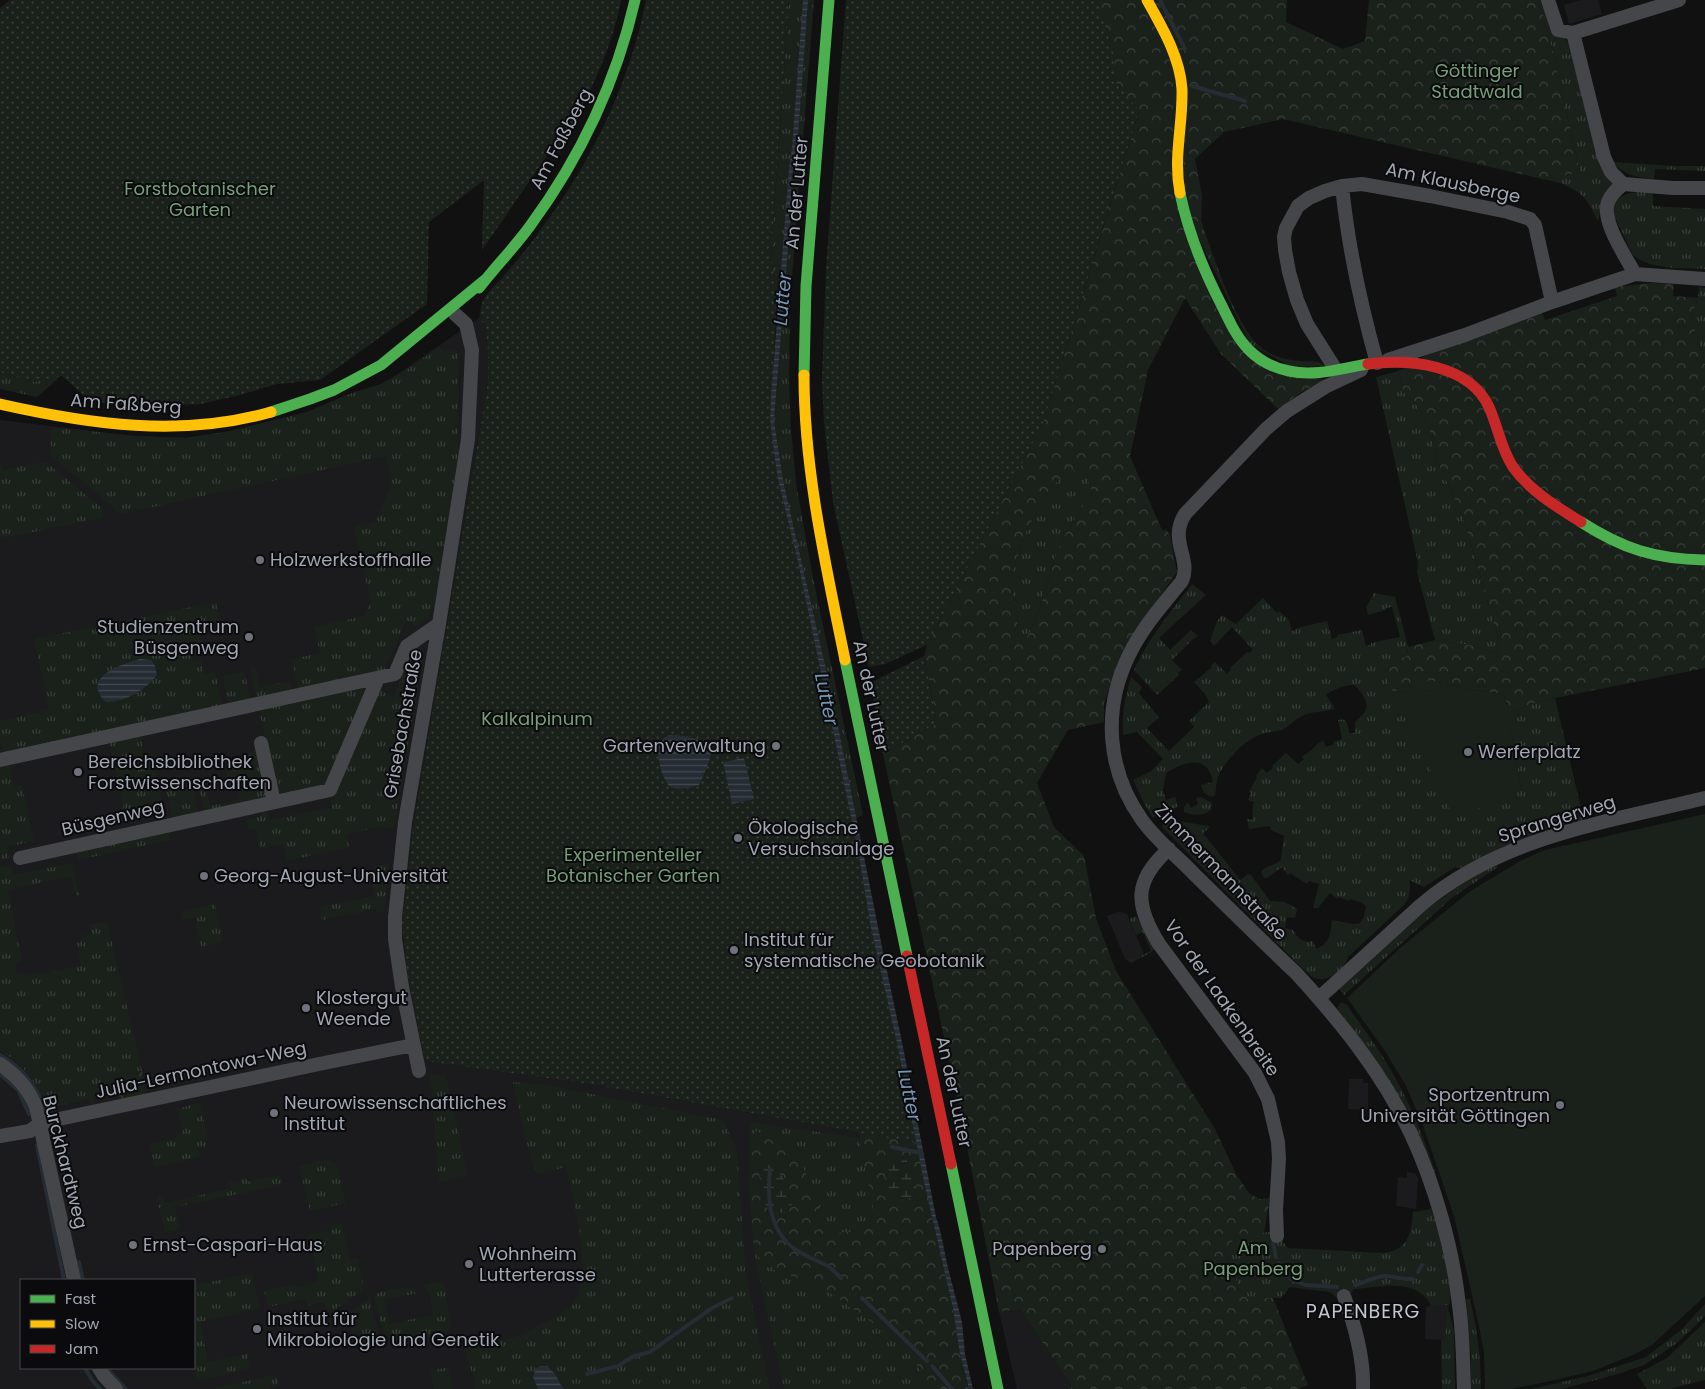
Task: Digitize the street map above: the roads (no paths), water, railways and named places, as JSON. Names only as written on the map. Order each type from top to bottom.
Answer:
[{"type":"street","name":"Am Faßberg","points":[[0,404],[48,414],[135,425],[197,425],[224,422],[268,413],[294,405],[346,384],[389,360],[453,312],[486,279],[529,228],[588,134],[612,79],[635,0]]},
{"type":"street","name":"An der Lutter","points":[[829,0],[827,49],[806,290],[804,381],[807,448],[831,591],[998,1389]]},
{"type":"street","points":[[1147,0],[1170,47],[1180,76],[1181,95],[1176,151],[1177,169],[1179,186],[1191,236],[1210,283],[1231,325],[1249,350],[1272,366],[1296,373],[1336,370],[1377,363],[1635,274],[1705,279]]},
{"type":"street","points":[[1548,0],[1558,30],[1566,33],[1679,0]]},
{"type":"street","points":[[1573,32],[1604,157],[1611,172],[1623,184],[1673,188],[1705,188]]},
{"type":"street","name":"Am Klausberge","points":[[1336,370],[1307,324],[1297,300],[1291,281],[1284,237],[1291,216],[1298,206],[1325,190],[1362,184],[1508,212],[1530,219],[1536,230],[1552,302]]},
{"type":"street","points":[[1623,184],[1608,201],[1606,212],[1608,222],[1635,274]]},
{"type":"street","points":[[1342,186],[1344,211],[1356,277],[1377,363]]},
{"type":"street","name":"Grisebachstraße","points":[[419,1071],[399,970],[395,939],[395,917],[405,822],[468,440],[470,384],[464,342],[453,312]]},
{"type":"street","points":[[1377,363],[1404,364],[1442,370],[1473,384],[1482,393],[1491,408],[1505,450],[1511,464],[1519,475],[1551,501],[1601,536],[1630,549],[1658,556],[1675,559],[1705,560]]},
{"type":"street","name":"Zimmermannstraße","points":[[1377,363],[1325,387],[1287,411],[1266,429],[1184,514],[1180,522],[1178,537],[1184,564],[1184,575],[1182,581],[1154,615],[1129,655],[1115,693],[1111,725],[1112,744],[1116,769],[1125,790],[1143,821],[1319,998],[1375,1072],[1400,1112],[1411,1135],[1440,1211],[1452,1262],[1460,1307],[1464,1389]]},
{"type":"street","points":[[0,760],[395,674],[407,646],[439,624]]},
{"type":"street","name":"Büsgenweg","points":[[20,858],[330,790],[378,678]]},
{"type":"street","points":[[261,743],[274,802]]},
{"type":"street","name":"Sprangerweg","points":[[1319,998],[1437,891],[1480,865],[1539,840],[1705,798]]},
{"type":"street","name":"Vor der Laakenbreite","points":[[1169,849],[1153,865],[1146,876],[1141,896],[1143,911],[1146,921],[1159,944],[1255,1073],[1268,1099],[1278,1142],[1277,1236]]},
{"type":"street","name":"Julia-Lermontowa-Weg","points":[[0,1136],[30,1131],[40,1123],[413,1046]]},
{"type":"street","name":"Burckhardtweg","points":[[0,1064],[19,1079],[36,1107],[74,1279]]},
{"type":"street","points":[[1344,1296],[1360,1354],[1363,1389]]},
{"type":"street","points":[[100,1369],[116,1389]]},
{"type":"water","name":"Lutter","points":[[803,0],[808,0],[797,150],[792,175],[790,224],[774,420],[783,480],[831,691],[936,1217],[962,1322],[965,1354],[973,1389],[969,1389],[960,1354],[953,1309],[924,1182],[897,1043],[871,928],[859,856],[797,558],[778,480],[774,452],[770,419],[771,396]]},
{"type":"water","points":[[140,659],[151,660],[157,675],[147,686],[134,694],[120,700],[106,702],[99,693],[100,679],[114,668]]},
{"type":"water","points":[[669,735],[694,738],[706,743],[709,747],[711,752],[710,759],[699,785],[678,789],[671,787],[665,780],[658,751],[661,741]]},
{"type":"water","points":[[744,758],[754,799],[732,804],[723,762]]},
{"type":"water","points":[[548,1366],[564,1389],[538,1389],[533,1377],[536,1368]]},
{"type":"waterway","points":[[1160,0],[1185,49]]},
{"type":"waterway","points":[[1192,86],[1245,101]]},
{"type":"waterway","points":[[0,1055],[23,1072],[39,1095],[47,1113]]},
{"type":"waterway","points":[[0,1074],[18,1090],[29,1114]]},
{"type":"waterway","points":[[37,1145],[64,1279]]},
{"type":"waterway","points":[[892,1147],[921,1153]]},
{"type":"waterway","points":[[770,1169],[770,1203],[775,1224],[780,1234],[796,1250],[828,1266],[841,1278]]},
{"type":"waterway","points":[[1273,1243],[1276,1257]]},
{"type":"waterway","points":[[79,1262],[83,1279]]},
{"type":"waterway","points":[[1279,1263],[1287,1276]]},
{"type":"waterway","points":[[1418,1272],[1422,1265]]},
{"type":"waterway","points":[[1355,1285],[1373,1278],[1385,1276],[1413,1279]]},
{"type":"waterway","points":[[1291,1279],[1305,1285],[1337,1287]]},
{"type":"waterway","points":[[587,1374],[618,1366],[634,1356],[650,1352],[712,1308],[732,1298]]},
{"type":"waterway","points":[[862,1298],[927,1361]]},
{"type":"waterway","points":[[932,1366],[952,1389]]},
{"type":"waterway","points":[[86,1369],[100,1389]]},
{"type":"waterway","points":[[108,1369],[126,1389]]},
{"type":"place","name":"Holzwerkstoffhalle","points":[[260,560]]},
{"type":"place","name":"Studienzentrum Büsgenweg","points":[[249,637]]},
{"type":"place","name":"Gartenverwaltung","points":[[776,746]]},
{"type":"place","name":"Werferplatz","points":[[1468,752]]},
{"type":"place","name":"Bereichsbibliothek Forstwissenschaften","points":[[78,772]]},
{"type":"place","name":"Ökologische Versuchsanlage","points":[[738,838]]},
{"type":"place","name":"Georg-August-Universität","points":[[204,876]]},
{"type":"place","name":"Institut für systematische Geobotanik","points":[[734,950]]},
{"type":"place","name":"Klostergut Weende","points":[[306,1008]]},
{"type":"place","name":"Sportzentrum Universität Göttingen","points":[[1560,1105]]},
{"type":"place","name":"Neurowissenschaftliches Institut","points":[[274,1113]]},
{"type":"place","name":"Ernst-Caspari-Haus","points":[[133,1245]]},
{"type":"place","name":"Papenberg","points":[[1102,1249]]},
{"type":"place","name":"Wohnheim Lutterterasse","points":[[469,1264]]},
{"type":"place","name":"Institut für Mikrobiologie und Genetik","points":[[257,1329]]},
{"type":"district","name":"PAPENBERG","points":[[1363,1311]]},
{"type":"park label","name":"Göttinger Stadtwald","points":[[1477,81]]},
{"type":"park label","name":"Forstbotanischer Garten","points":[[200,199]]},
{"type":"park label","name":"Kalkalpinum","points":[[537,719]]},
{"type":"park label","name":"Experimenteller Botanischer Garten","points":[[633,865]]},
{"type":"park label","name":"Am Papenberg","points":[[1253,1258]]}]
